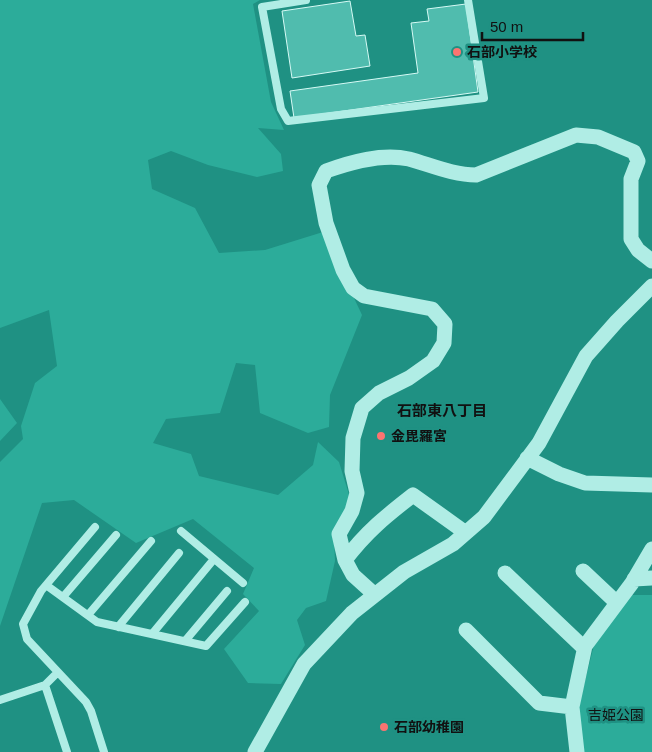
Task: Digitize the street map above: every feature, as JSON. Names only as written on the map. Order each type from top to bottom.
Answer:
[{"type":"street","points":[[374,594],[353,575],[345,560],[339,534],[352,511],[357,492],[352,471],[353,438],[362,408],[379,393],[408,378],[433,360],[444,343],[445,324],[432,309],[364,296],[353,288],[343,270],[326,223],[320,184],[326,171],[345,164],[384,157],[406,159],[464,175],[476,175],[576,135],[598,137],[634,152],[638,161],[631,179],[631,239],[638,250],[652,261]]},
{"type":"street","points":[[255,752],[304,664],[352,613],[404,572],[453,544],[484,517],[539,442],[586,356],[652,286]]},
{"type":"street","points":[[527,458],[560,474],[585,483],[652,485]]},
{"type":"street","points":[[345,560],[359,540],[413,495],[466,533]]},
{"type":"street","points":[[577,752],[572,707],[584,648],[634,579],[652,549]]},
{"type":"street","points":[[583,571],[617,603]]},
{"type":"street","points":[[505,573],[584,648]]},
{"type":"street","points":[[634,579],[652,578]]},
{"type":"street","points":[[466,630],[539,702],[572,707]]},
{"type":"lane","points":[[306,0],[262,7],[281,109],[288,121],[484,98],[468,0]]},
{"type":"lane","points":[[95,527],[41,591],[23,624],[27,639],[86,702],[91,711],[104,752]]},
{"type":"lane","points":[[181,531],[243,584]]},
{"type":"lane","points":[[63,597],[116,535]]},
{"type":"lane","points":[[88,615],[151,541]]},
{"type":"lane","points":[[118,627],[179,554]]},
{"type":"lane","points":[[152,634],[214,559]]},
{"type":"lane","points":[[46,585],[97,622],[206,646],[245,602]]},
{"type":"lane","points":[[185,641],[226,591]]},
{"type":"lane","points":[[0,700],[45,686],[58,672]]},
{"type":"lane","points":[[45,686],[67,752]]},
{"type":"green space","points":[[0,0],[260,0],[253,4],[271,102],[284,130],[258,128],[281,154],[283,171],[257,177],[208,165],[171,151],[148,160],[152,189],[195,208],[219,253],[265,250],[323,232],[362,315],[330,395],[329,427],[308,433],[260,413],[255,365],[236,363],[220,413],[166,419],[153,443],[191,454],[199,476],[278,495],[313,465],[318,442],[339,462],[351,501],[334,538],[335,561],[326,601],[306,608],[297,620],[305,645],[281,684],[248,683],[224,649],[259,611],[243,594],[254,568],[193,519],[136,543],[74,500],[42,503],[0,626],[0,462],[23,439],[21,426],[35,383],[57,366],[49,310],[0,328]]},
{"type":"green space","points":[[0,399],[17,423],[0,441]]},
{"type":"green space","name":"吉姫公園","points":[[622,595],[652,595],[652,752],[574,752],[580,701],[599,625]]},
{"type":"building","points":[[350,1],[356,36],[365,35],[370,66],[292,78],[282,11]]},
{"type":"building","points":[[466,4],[478,92],[294,118],[290,91],[418,73],[411,23],[429,21],[427,9]]},
{"type":"place","name":"石部小学校","points":[[457,52]]},
{"type":"place","name":"金毘羅宮","points":[[381,436]]},
{"type":"place","name":"石部幼稚園","points":[[384,727]]},
{"type":"district","name":"石部東八丁目","points":[[442,410]]}]
